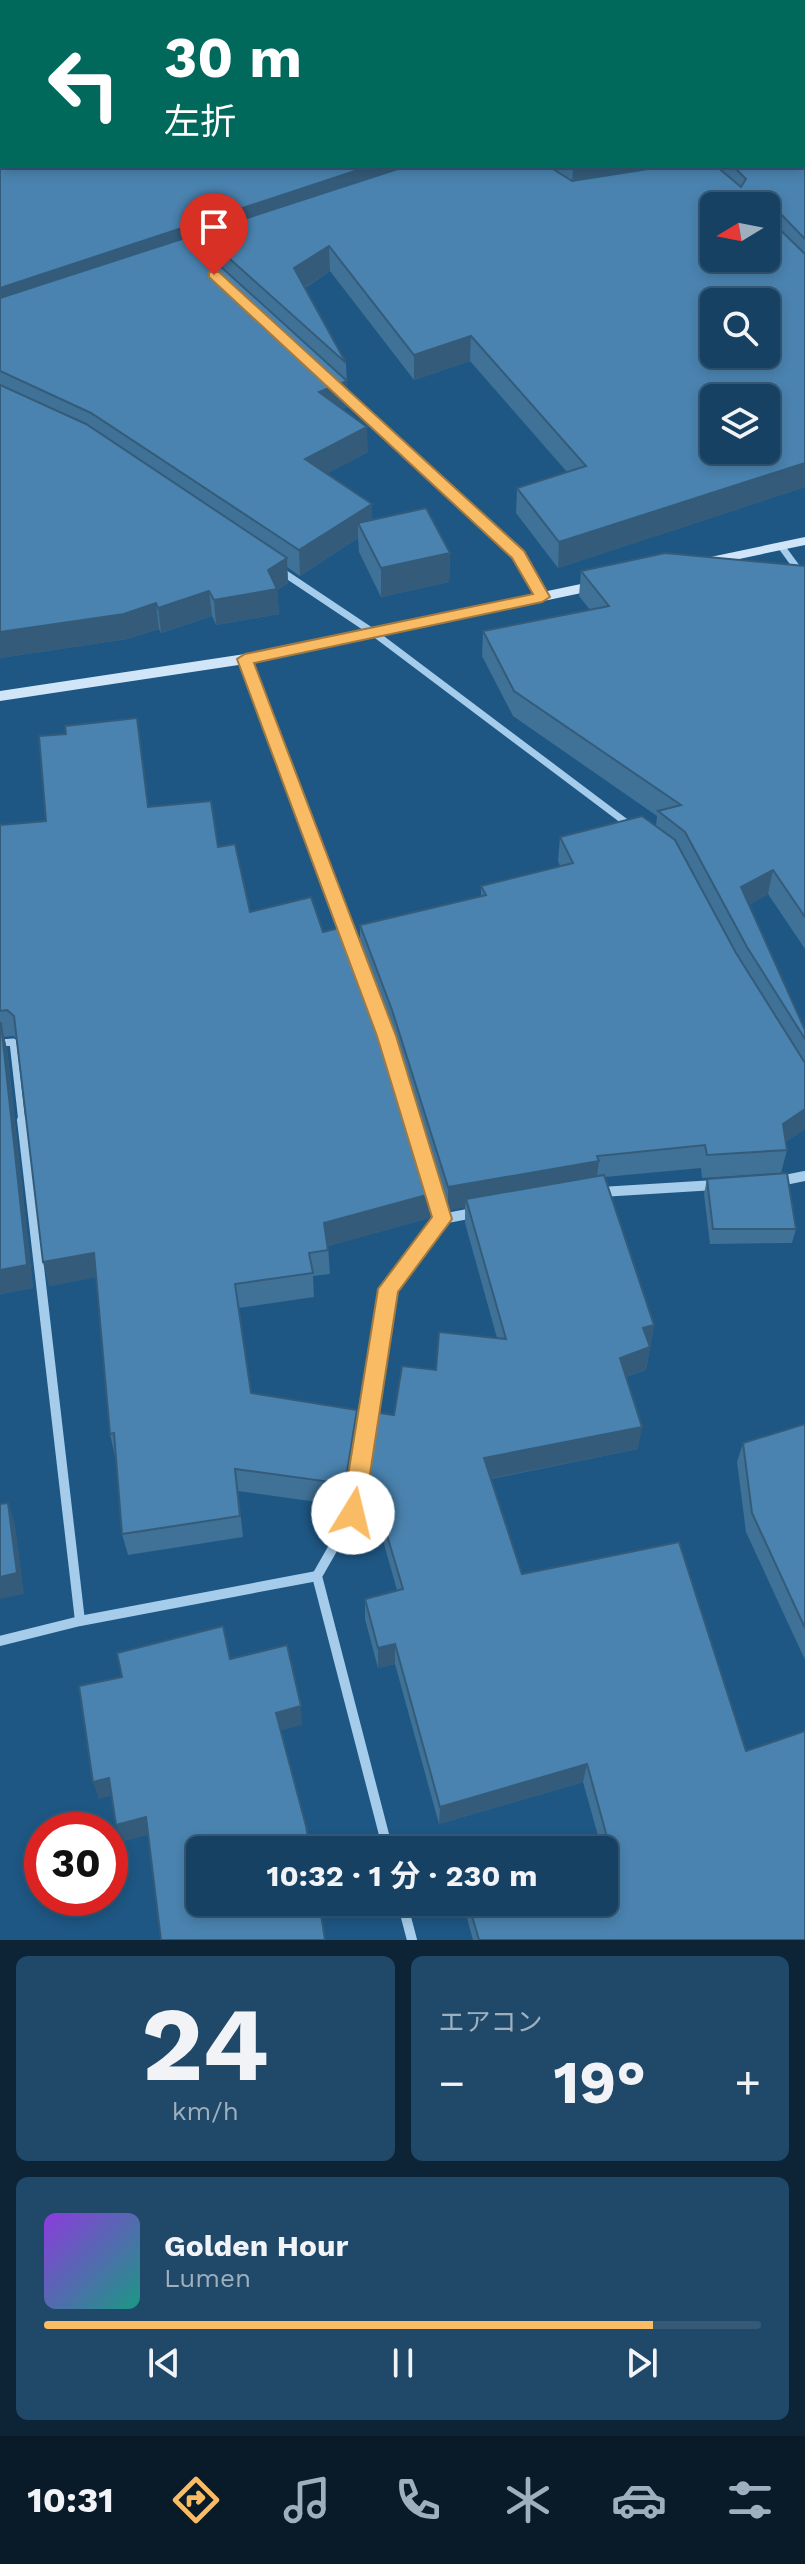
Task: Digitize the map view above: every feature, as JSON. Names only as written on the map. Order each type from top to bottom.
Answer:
[{"type":"street","points":[[339,387],[518,555],[542,597]]},
{"type":"street","points":[[692,565],[805,541]]},
{"type":"street","points":[[781,546],[805,579]]},
{"type":"street","points":[[272,564],[374,633],[638,832]]},
{"type":"street","points":[[0,696],[245,659],[617,581]]},
{"type":"street","points":[[245,659],[354,949]]},
{"type":"street","points":[[0,1043],[13,1042],[80,1621]]},
{"type":"street","points":[[396,1067],[442,1219]]},
{"type":"street","points":[[774,1182],[805,1176]]},
{"type":"street","points":[[591,1192],[728,1185]]},
{"type":"street","points":[[384,1836],[317,1576],[353,1513],[388,1289],[442,1219],[487,1211]]},
{"type":"street","points":[[0,1641],[80,1621],[317,1576]]},
{"type":"street","points":[[406,1916],[412,1940]]},
{"type":"building","points":[[0,168],[364,168],[0,288]]},
{"type":"building","points":[[401,168],[551,168],[572,181],[654,168],[718,168],[741,187],[746,179],[735,168],[805,168],[805,239],[780,213],[780,192],[700,192],[700,272],[780,272],[780,230],[805,254],[805,463],[559,542],[517,488],[586,466],[471,336],[414,355],[329,246],[294,268],[346,363],[201,233]]},
{"type":"building","points":[[188,237],[347,381],[319,392],[367,427],[305,459],[372,504],[299,550],[91,413],[0,371],[0,298]]},
{"type":"building","points":[[0,385],[86,424],[287,558],[268,570],[277,589],[214,600],[209,591],[158,608],[156,603],[124,614],[0,632]]},
{"type":"building","points":[[426,508],[450,553],[381,568],[358,523]]},
{"type":"building","points":[[665,553],[805,566],[805,917],[773,870],[741,887],[805,1030],[805,1039],[747,947],[685,832],[658,811],[681,805],[514,691],[483,631],[609,606],[581,571]]},
{"type":"building","points":[[137,718],[148,807],[211,801],[218,847],[235,844],[250,912],[311,897],[323,932],[347,926],[379,1013],[434,1193],[324,1223],[328,1250],[309,1253],[313,1273],[235,1284],[251,1393],[357,1410],[345,1484],[235,1469],[240,1516],[122,1534],[94,1253],[43,1262],[14,1016],[7,1010],[0,1011],[0,825],[46,821],[39,736],[66,734],[65,726]]},
{"type":"building","points":[[642,816],[675,840],[736,953],[805,1063],[805,1109],[783,1124],[787,1150],[707,1155],[705,1145],[597,1156],[599,1161],[448,1187],[392,1010],[360,925],[486,895],[481,886],[573,863],[560,837]]},
{"type":"building","points":[[0,1023],[27,1265],[0,1270]]},
{"type":"building","points":[[787,1173],[796,1229],[713,1229],[707,1179]]},
{"type":"building","points":[[604,1175],[654,1325],[643,1328],[650,1347],[620,1358],[642,1427],[484,1458],[522,1574],[679,1542],[746,1751],[805,1731],[805,1940],[479,1940],[472,1916],[618,1916],[618,1836],[607,1836],[587,1764],[440,1807],[395,1644],[378,1648],[365,1599],[403,1589],[373,1488],[361,1486],[373,1412],[394,1415],[402,1366],[436,1370],[439,1332],[506,1339],[466,1199]]},
{"type":"building","points":[[805,1424],[805,1628],[752,1513],[743,1443]]},
{"type":"building","points":[[8,1503],[17,1573],[0,1577],[0,1504]]},
{"type":"building","points":[[223,1626],[230,1659],[287,1645],[301,1706],[276,1713],[308,1836],[186,1836],[186,1916],[321,1916],[325,1940],[161,1940],[146,1817],[128,1822],[128,1812],[114,1812],[109,1778],[93,1782],[79,1686],[122,1677],[117,1653]]},
{"type":"route","points":[[214,275],[384,428],[518,555],[542,597],[245,659],[386,1036],[442,1219],[388,1289],[353,1513]]}]
